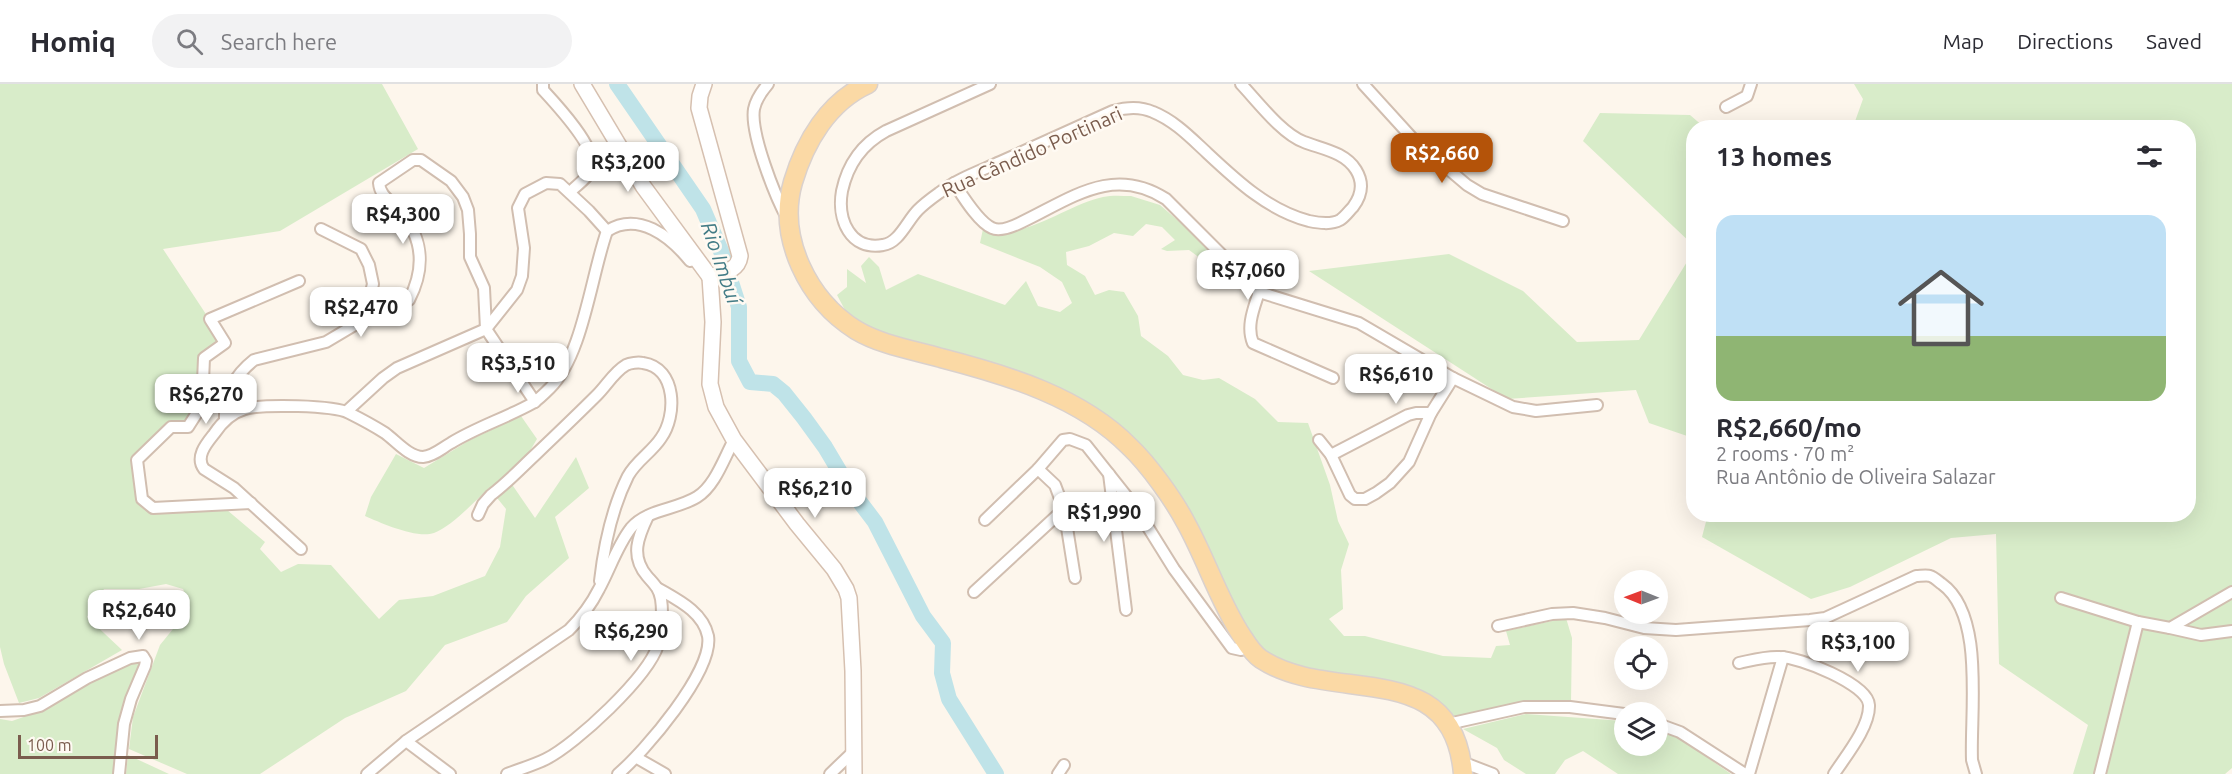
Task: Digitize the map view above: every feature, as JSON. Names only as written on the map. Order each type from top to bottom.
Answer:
[{"type":"main road","points":[[868,84],[858,88],[838,104],[814,133],[801,156],[788,198],[788,218],[795,256],[808,280],[837,316],[857,331],[882,342],[990,371],[1039,390],[1102,424],[1131,447],[1186,523],[1227,613],[1258,657],[1284,672],[1407,694],[1430,704],[1448,724],[1462,768]]},
{"type":"street","points":[[543,84],[543,90],[576,129],[593,163],[590,171],[570,192]]},
{"type":"street","points":[[582,84],[643,186],[721,274]]},
{"type":"street","points":[[302,549],[234,488],[201,465],[200,458],[205,445],[225,419],[244,409],[263,406],[347,411],[386,434],[408,451],[420,457],[431,456],[477,429],[535,402],[552,387],[566,366],[577,338],[598,254],[607,231],[619,225],[638,223],[653,229],[672,241],[704,275],[721,274],[740,261],[699,108],[704,84]]},
{"type":"street","points":[[768,84],[754,110],[754,126],[777,200],[788,218]]},
{"type":"street","name":"Rua Cândido Portinari","points":[[990,84],[874,137],[859,152],[847,171],[842,193],[843,222],[850,235],[861,244],[886,245],[900,234],[918,210],[954,183],[1113,111],[1136,107],[1154,112],[1183,130],[1239,181],[1262,200],[1282,212],[1318,223],[1343,219],[1359,199],[1362,183],[1355,169],[1346,159],[1302,142],[1288,132],[1241,84]]},
{"type":"street","points":[[1364,84],[1414,140],[1467,185],[1482,194],[1563,221]]},
{"type":"street","points":[[1726,107],[1747,96],[1751,84]]},
{"type":"street","points":[[409,300],[415,289],[420,259],[417,240],[412,226],[397,207],[382,194],[380,183],[412,160],[426,161],[451,181],[463,197],[468,210],[470,257],[484,288],[486,329],[535,402]]},
{"type":"street","points":[[347,411],[397,368],[486,329],[517,290],[522,276],[524,248],[518,208],[521,199],[531,190],[546,183],[560,184],[607,231]]},
{"type":"street","points":[[954,183],[981,220],[992,228],[998,229],[1013,227],[1096,187],[1133,184],[1149,189],[1166,199],[1259,292],[1359,323],[1454,378],[1513,407],[1536,411],[1597,405]]},
{"type":"street","points":[[225,419],[224,408],[227,395],[244,368],[254,360],[326,342],[358,323],[365,316],[373,284],[369,265],[361,249],[321,229]]},
{"type":"street","points":[[721,274],[713,322],[710,384],[716,407],[734,440],[797,524],[834,568],[846,589],[850,613],[853,671],[854,774]]},
{"type":"street","points":[[251,503],[153,508],[142,499],[137,460],[171,427],[188,427],[202,405],[204,358],[225,343],[210,319],[298,281]]},
{"type":"street","points":[[1259,292],[1250,321],[1249,335],[1253,343],[1333,378]]},
{"type":"street","points":[[478,515],[491,495],[600,393],[618,371],[627,364],[636,363],[644,363],[655,368],[670,386],[667,428],[661,439],[629,475],[608,533],[599,590]]},
{"type":"street","points":[[1320,440],[1331,455],[1350,495],[1355,499],[1365,499],[1390,483],[1409,462],[1431,413],[1454,378]]},
{"type":"street","points":[[1331,455],[1408,415],[1431,413]]},
{"type":"street","points":[[985,520],[1038,469],[1063,440],[1070,439],[1086,445],[1109,471],[1136,508],[1216,630],[1232,648],[1241,650],[1248,645]]},
{"type":"street","points":[[367,774],[406,741],[563,635],[585,615],[624,538],[640,519],[699,496],[710,485],[734,440]]},
{"type":"street","points":[[1038,469],[1055,484],[1064,509],[1075,578]]},
{"type":"street","points":[[1109,471],[1126,610]]},
{"type":"street","points":[[974,592],[1064,509]]},
{"type":"street","points":[[618,774],[637,758],[679,704],[701,670],[706,654],[708,636],[700,620],[685,604],[659,589],[645,574],[638,562],[636,551],[638,539],[648,516]]},
{"type":"street","points":[[1498,626],[1552,614],[1573,613],[1596,616],[1644,628],[1676,630],[1810,620],[1826,618],[1916,576],[1930,576],[1948,588],[1958,602],[1967,624],[1972,659],[1972,760],[1976,774]]},
{"type":"street","points":[[507,774],[547,759],[567,746],[629,689],[647,666],[658,645],[662,602],[659,589]]},
{"type":"street","points":[[2170,628],[2232,592]]},
{"type":"street","points":[[2061,598],[2138,622],[2201,635],[2232,631]]},
{"type":"street","points":[[2100,774],[2138,622]]},
{"type":"street","points":[[0,711],[24,711],[40,706],[87,678],[130,657],[143,656],[146,661],[145,666],[131,699],[124,724],[118,774]]},
{"type":"street","points":[[1668,728],[1680,732],[1747,774],[1783,657]]},
{"type":"street","points":[[1739,663],[1783,657],[1824,669],[1844,680],[1866,697],[1869,704],[1861,732],[1834,774]]},
{"type":"street","points":[[1448,724],[1524,707],[1570,707],[1614,713]]},
{"type":"street","points":[[406,741],[450,774]]},
{"type":"street","points":[[830,774],[854,751]]},
{"type":"street","points":[[637,758],[665,774]]},
{"type":"street","points":[[1462,768],[1493,774]]},
{"type":"green space","points":[[0,84],[382,84],[418,149],[280,231],[163,249],[225,343],[207,357],[191,431],[173,433],[144,459],[144,483],[149,500],[165,506],[214,499],[265,542],[260,549],[281,572],[298,564],[331,565],[379,619],[399,600],[433,596],[485,576],[500,547],[506,509],[489,488],[455,520],[434,533],[409,532],[365,516],[371,497],[396,454],[424,468],[470,440],[521,416],[537,439],[511,483],[535,518],[576,457],[589,488],[555,517],[569,558],[526,596],[507,622],[445,645],[406,691],[345,718],[260,774],[187,774],[129,749],[133,717],[160,645],[190,608],[183,589],[166,584],[139,589],[104,589],[87,617],[122,650],[39,698],[19,703],[0,647]]},
{"type":"green space","points":[[1854,84],[2232,84],[2232,768],[2225,774],[2073,774],[2088,725],[1999,664],[1996,534],[1951,538],[1850,587],[1811,599],[1702,537],[1706,522],[2196,522],[2196,120],[1856,120],[1863,99]]},
{"type":"green space","points":[[1600,113],[1690,115],[1696,120],[1686,120],[1686,238],[1583,141]]},
{"type":"green space","points":[[1106,196],[1131,196],[1160,205],[1190,231],[1221,265],[1215,269],[1189,250],[1161,249],[1175,240],[1162,227],[1146,224],[1133,236],[1114,233],[1089,246],[1066,252],[1067,265],[1085,276],[1095,295],[1109,290],[1124,292],[1138,316],[1141,336],[1168,356],[1183,375],[1203,380],[1219,378],[1255,399],[1278,422],[1308,423],[1330,485],[1338,521],[1349,544],[1341,570],[1343,609],[1329,619],[1344,636],[1365,636],[1443,656],[1491,658],[1496,646],[1510,645],[1506,631],[1566,618],[1572,638],[1571,702],[1519,702],[1450,719],[1431,698],[1291,668],[1258,645],[1231,604],[1194,518],[1153,458],[1053,390],[991,362],[896,339],[871,329],[845,310],[837,295],[847,287],[847,269],[866,283],[861,266],[869,257],[879,267],[886,290],[918,274],[1005,305],[1026,281],[1038,306],[1060,312],[1072,303],[1062,282],[1040,267],[980,243],[983,229],[997,232],[1012,231],[1028,227]]},
{"type":"green space","points":[[1449,254],[1523,291],[1577,342],[1639,340],[1686,263],[1686,436],[1649,423],[1636,390],[1507,399],[1309,271]]},
{"type":"green space","points":[[140,661],[120,714],[113,774],[0,774],[0,719],[12,721],[35,713],[131,662]]},
{"type":"green space","points":[[1526,714],[1614,720],[1614,756],[1668,756],[1668,733],[1675,735],[1731,774],[1618,774],[1583,751],[1565,760],[1555,774],[1526,774],[1504,760],[1497,748],[1463,729]]},
{"type":"green space","points":[[128,755],[169,774],[126,774]]},
{"type":"waterway","name":"Rio Imbuí","points":[[617,84],[703,209],[721,251],[739,307],[739,361],[750,382],[773,384],[784,393],[825,447],[850,489],[875,522],[923,616],[943,643],[942,673],[949,699],[996,774]]}]
